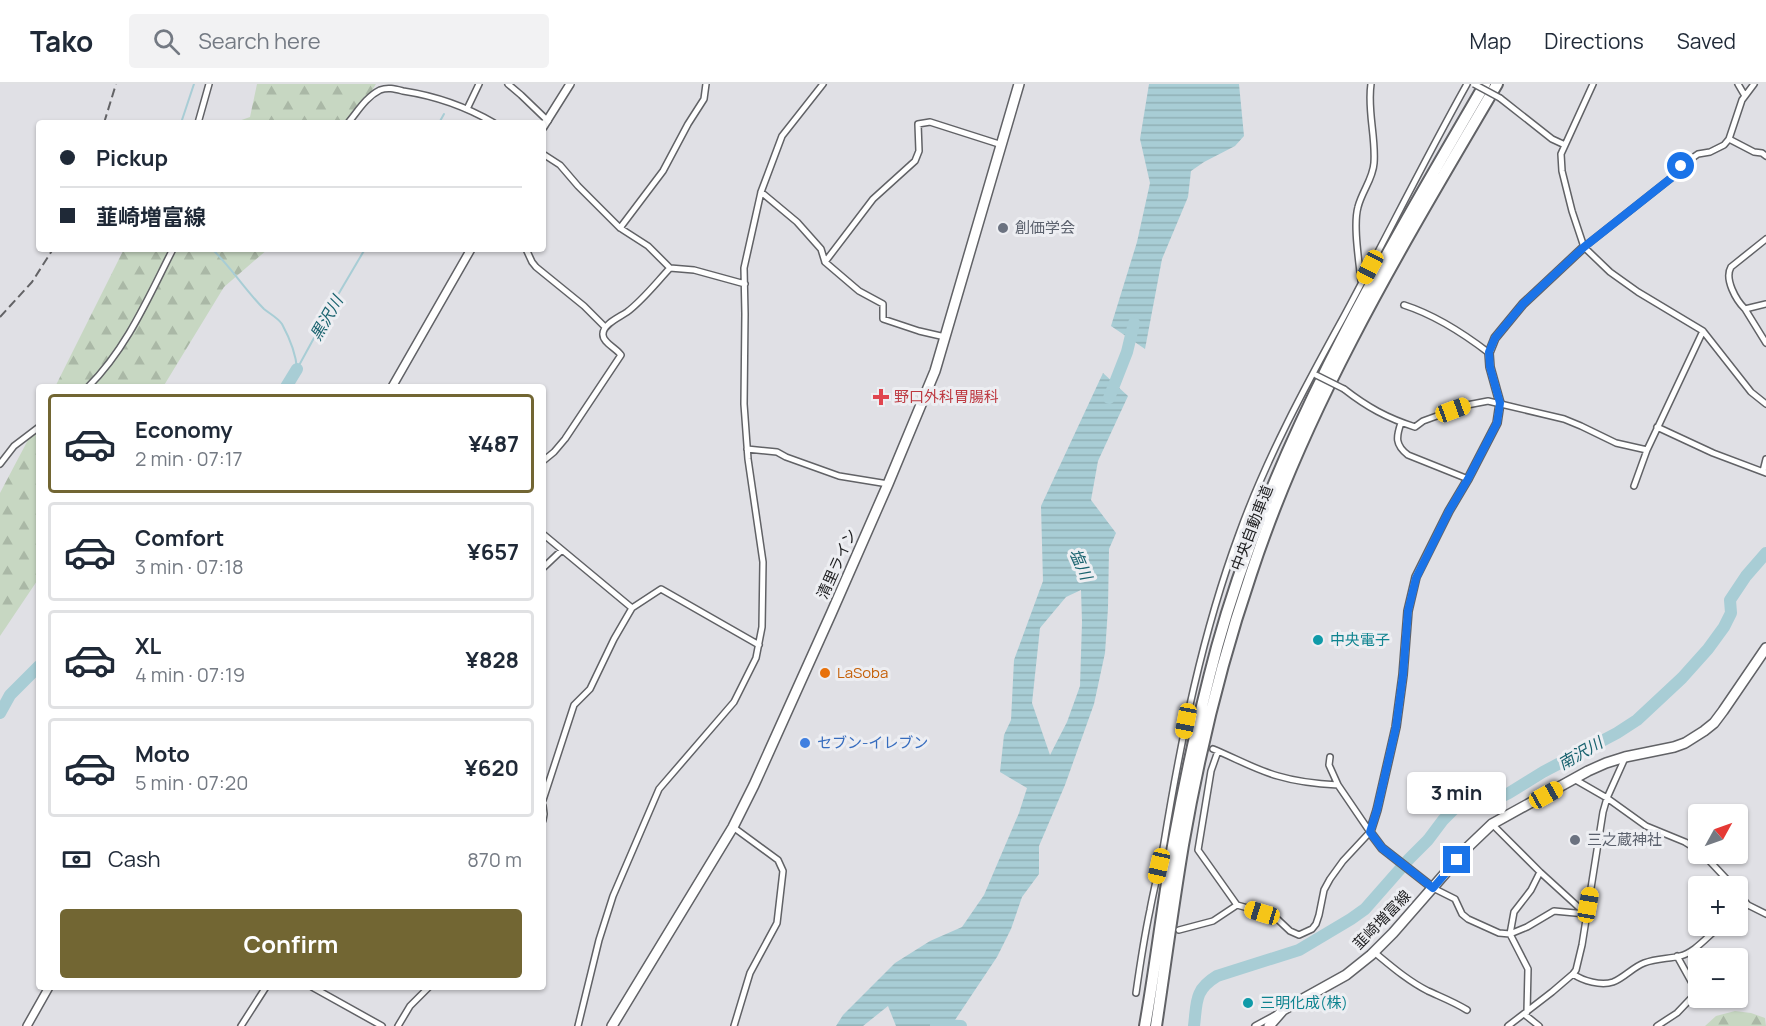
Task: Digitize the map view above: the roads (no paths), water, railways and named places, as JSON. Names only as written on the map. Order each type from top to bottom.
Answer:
[{"type":"highway","name":"中央自動車道","points":[[1156,1026],[1174,842],[1194,737],[1242,568],[1288,448],[1348,325],[1485,84]]},
{"type":"highway","name":"中央自動車道","points":[[1145,1026],[1161,961],[1204,742],[1227,649],[1267,529],[1298,452],[1357,329],[1497,84]]},
{"type":"main road","name":"清里ライン","points":[[612,1026],[733,827],[812,657],[888,484],[930,383],[1020,84]]},
{"type":"main road","name":"韮崎増富線","points":[[1269,1026],[1283,1011],[1346,975],[1374,952],[1469,846],[1492,824],[1606,763],[1674,747],[1704,731],[1723,711],[1766,648]]},
{"type":"street","points":[[199,120],[209,84]]},
{"type":"street","points":[[467,109],[479,84]]},
{"type":"street","points":[[546,122],[570,84]]},
{"type":"street","points":[[620,228],[663,171],[704,99],[706,84]]},
{"type":"street","points":[[578,1026],[598,940],[613,896],[659,789],[734,702],[750,674],[759,645],[763,606],[763,562],[747,449],[744,404],[744,268],[761,192],[782,136],[824,84]]},
{"type":"street","points":[[1361,283],[1357,229],[1358,207],[1371,178],[1374,165],[1371,84]]},
{"type":"street","points":[[1136,993],[1150,908],[1164,846],[1171,796],[1191,700],[1217,602],[1239,534],[1260,483],[1314,374],[1467,84]]},
{"type":"street","points":[[1474,84],[1500,98],[1552,139],[1565,145]]},
{"type":"street","points":[[1593,84],[1561,154],[1562,171],[1584,247],[1610,272],[1638,292],[1703,331],[1751,392],[1766,404]]},
{"type":"street","points":[[1738,84],[1745,96]]},
{"type":"street","points":[[1338,785],[1315,784],[1278,776],[1216,750],[1198,850],[1237,905],[1273,915],[1290,931],[1299,935],[1305,933],[1316,924],[1324,890],[1330,879],[1370,832],[1396,727],[1408,611],[1416,578],[1497,423],[1500,403],[1490,367],[1489,352],[1495,338],[1523,304],[1584,247],[1675,175],[1681,166],[1698,154],[1710,152],[1724,145],[1729,139],[1739,108],[1754,84]]},
{"type":"street","points":[[511,85],[542,120]]},
{"type":"street","points":[[353,120],[370,97],[378,91],[399,87],[450,101],[488,120]]},
{"type":"street","points":[[825,262],[873,199],[915,161],[919,151],[918,124],[930,122],[1002,145]]},
{"type":"street","points":[[1729,139],[1766,156]]},
{"type":"street","points":[[546,156],[560,165],[620,228],[648,246],[670,268],[694,270],[745,284]]},
{"type":"street","points":[[761,192],[797,222],[820,249],[825,262],[860,291],[883,304],[883,319],[945,337]]},
{"type":"street","points":[[1766,239],[1731,267],[1728,272],[1735,294],[1766,343]]},
{"type":"street","points":[[91,384],[106,369],[122,346],[171,252]]},
{"type":"street","points":[[394,384],[469,252]]},
{"type":"street","points":[[527,252],[536,267],[584,306],[605,327]]},
{"type":"street","points":[[546,458],[565,438],[621,355],[605,340],[603,334],[605,327],[636,304],[670,268]]},
{"type":"street","points":[[1745,309],[1766,304]]},
{"type":"street","points":[[1404,305],[1419,310],[1468,336],[1489,352]]},
{"type":"street","points":[[1634,486],[1647,450],[1703,331]]},
{"type":"street","points":[[1314,374],[1344,389],[1363,405],[1392,420],[1414,427],[1467,405],[1488,400],[1564,420],[1616,443],[1647,450]]},
{"type":"street","points":[[1401,423],[1397,438],[1402,450],[1408,455],[1468,479]]},
{"type":"street","points":[[1657,428],[1713,453],[1764,472],[1766,459]]},
{"type":"street","points":[[0,464],[14,446],[36,429]]},
{"type":"street","points":[[747,449],[777,452],[839,476],[888,484]]},
{"type":"street","points":[[546,537],[632,608]]},
{"type":"street","points":[[546,565],[562,550]]},
{"type":"street","points":[[546,791],[574,705],[590,689],[632,608],[661,589],[759,645]]},
{"type":"street","points":[[1330,757],[1329,765],[1338,785],[1382,848],[1433,888],[1455,900],[1462,914],[1468,919],[1499,933],[1510,934],[1554,911],[1586,914]]},
{"type":"street","points":[[1508,1026],[1576,970],[1607,798],[1625,757]]},
{"type":"street","points":[[1574,779],[1607,798],[1646,826],[1688,844]]},
{"type":"street","points":[[1492,824],[1586,914]]},
{"type":"street","points":[[733,827],[778,860],[783,871],[777,923],[750,974],[734,1026]]},
{"type":"street","points":[[1712,864],[1724,876]]},
{"type":"street","points":[[1525,1013],[1528,969],[1510,934],[1514,912],[1531,890],[1540,872]]},
{"type":"street","points":[[1179,930],[1213,921],[1237,905]]},
{"type":"street","points":[[1748,905],[1766,914]]},
{"type":"street","points":[[1573,974],[1582,980],[1612,982],[1644,963],[1681,956],[1709,936]]},
{"type":"street","points":[[1374,952],[1401,975],[1427,991],[1451,1000],[1467,1010]]},
{"type":"street","points":[[1657,1026],[1677,1013],[1697,992],[1677,956]]},
{"type":"street","points":[[27,1026],[47,990]]},
{"type":"street","points":[[241,1026],[264,990]]},
{"type":"street","points":[[317,990],[382,1026]]},
{"type":"street","points":[[398,1026],[410,1006],[426,990]]},
{"type":"street","points":[[1255,1026],[1283,1011]]},
{"type":"street","points":[[1525,1013],[1539,1026]]},
{"type":"water","points":[[1149,84],[1239,84],[1244,136],[1235,146],[1191,171],[1188,197],[1162,259],[1145,349],[1111,326],[1137,242],[1150,183],[1140,139]]},
{"type":"water","points":[[1103,373],[1128,396],[1098,461],[1091,500],[1116,533],[1109,549],[1105,653],[1094,704],[1065,785],[1039,846],[1039,874],[1022,897],[1011,929],[997,957],[951,1026],[896,1026],[888,1006],[863,1026],[836,1026],[843,1015],[895,963],[930,941],[962,927],[984,895],[1019,813],[1027,788],[1000,772],[1004,735],[1011,720],[1014,660],[1043,581],[1041,506]],"holes":[[[1081,590],[1080,686],[1067,722],[1050,755],[1032,703],[1040,628],[1066,597]]]},
{"type":"waterway","points":[[182,120],[194,84]]},
{"type":"waterway","name":"黒沢川","points":[[441,120],[444,114]]},
{"type":"waterway","points":[[215,252],[257,302],[282,324],[292,346],[297,369]]},
{"type":"waterway","name":"黒沢川","points":[[297,369],[363,252]]},
{"type":"waterway","name":"塩川","points":[[1109,398],[1127,352],[1134,323]]},
{"type":"waterway","name":"黒沢川","points":[[288,384],[297,369]]},
{"type":"waterway","name":"南沢川","points":[[1194,1026],[1198,997],[1204,986],[1217,976],[1299,950],[1351,919],[1365,909],[1458,805],[1473,800],[1497,799],[1637,720],[1682,678],[1708,649],[1731,613],[1730,600],[1746,576],[1766,553]]},
{"type":"waterway","name":"黒沢川","points":[[0,713],[10,695],[36,669]]},
{"type":"waterway","name":"南沢川","points":[[936,1025],[961,1026]]},
{"type":"tunnel","points":[[1182,742],[1213,749]]},
{"type":"railway","points":[[105,120],[116,84]]},
{"type":"railway","points":[[0,317],[32,282],[51,252]]},
{"type":"place","name":"創価学会","points":[[1003,228]]},
{"type":"place","name":"野口外科胃腸科","points":[[881,397]]},
{"type":"place","name":"中央電子","points":[[1318,640]]},
{"type":"place","name":"LaSoba","points":[[825,673]]},
{"type":"place","name":"セブン-イレブン","points":[[805,743]]},
{"type":"place","name":"三之蔵神社","points":[[1575,840]]},
{"type":"place","name":"三明化成(株)","points":[[1248,1003]]}]
